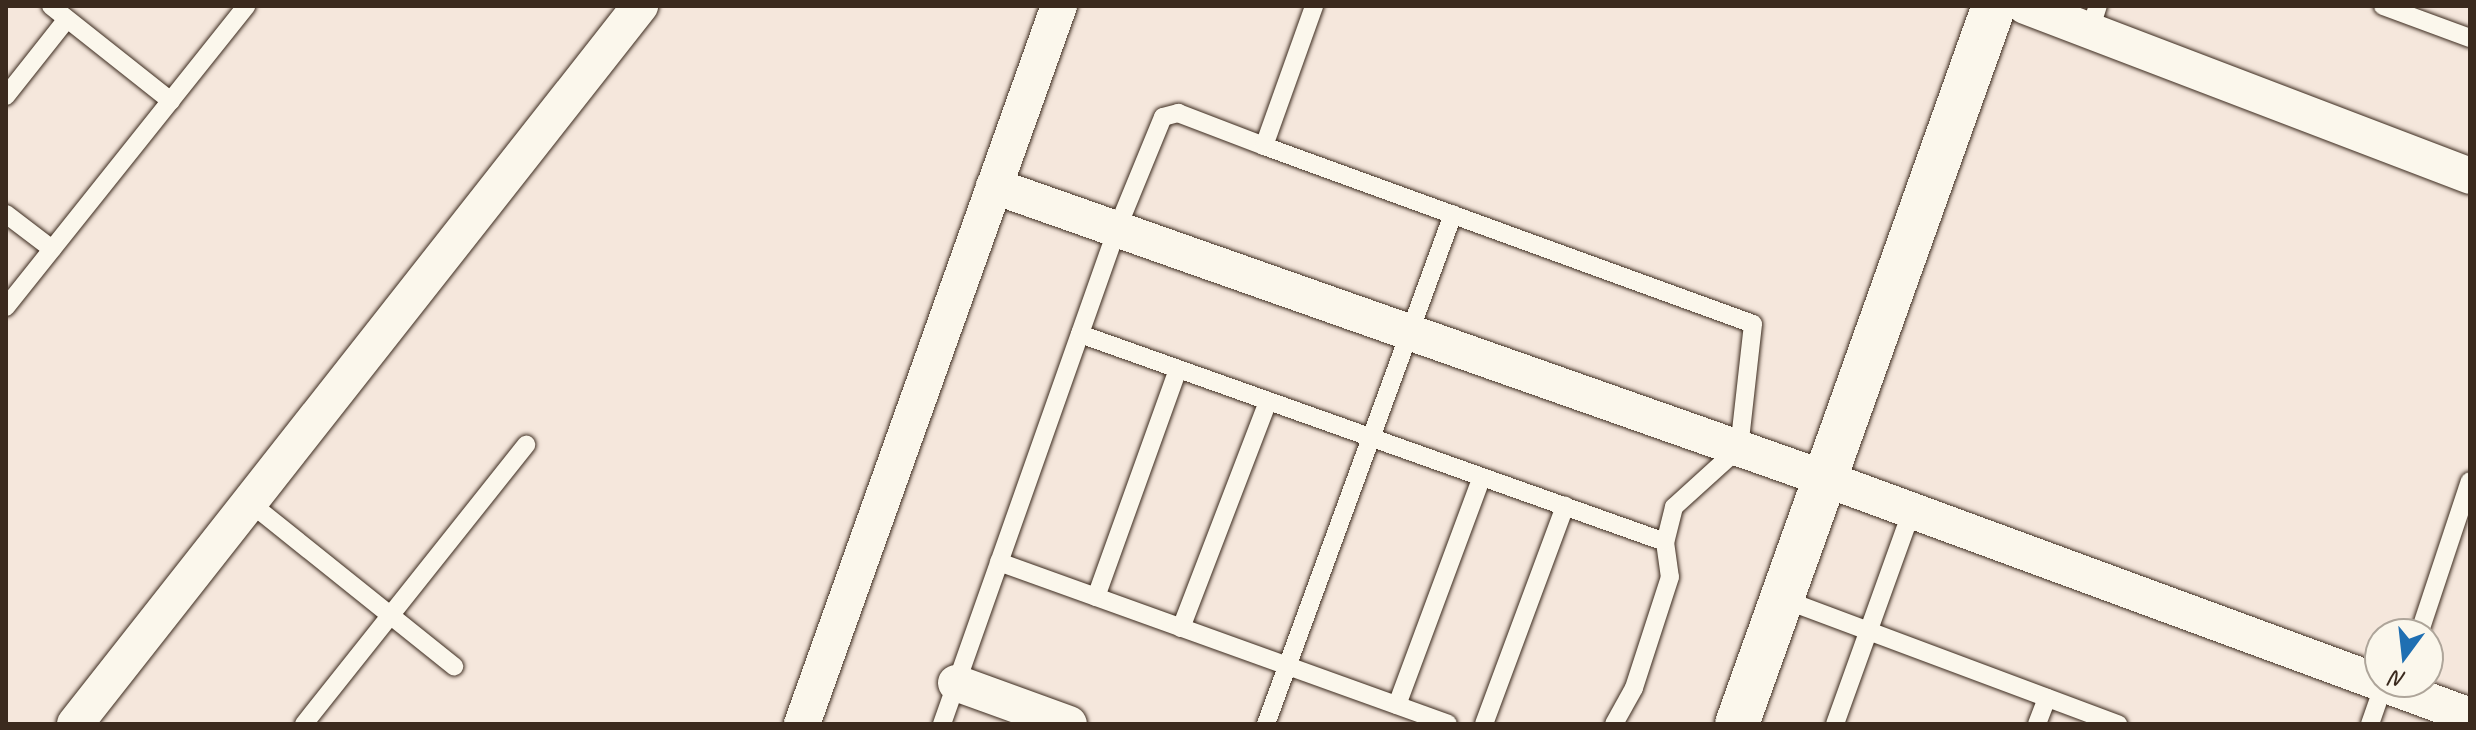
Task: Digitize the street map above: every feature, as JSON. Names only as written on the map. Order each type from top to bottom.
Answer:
[{"type":"street","points":[[75,724],[640,6]]},
{"type":"street","points":[[802,724],[1059,6]]},
{"type":"street","points":[[1737,724],[1994,6]]},
{"type":"street","points":[[2025,6],[2094,18],[2470,176]]},
{"type":"street","points":[[994,186],[1826,479],[2364,674]]},
{"type":"street","points":[[956,683],[1069,724]]},
{"type":"street","points":[[2426,698],[2470,716]]},
{"type":"lane","points":[[51,6],[171,101]]},
{"type":"lane","points":[[1264,146],[1314,6]]},
{"type":"lane","points":[[2383,6],[2470,38]]},
{"type":"lane","points":[[6,307],[242,7]]},
{"type":"lane","points":[[6,96],[67,19]]},
{"type":"lane","points":[[942,724],[1117,229],[1163,117],[1178,113],[1753,324],[1739,448],[1674,507],[1665,542],[1670,577],[1634,688],[1614,724]]},
{"type":"lane","points":[[6,214],[52,249]]},
{"type":"lane","points":[[1266,724],[1453,214]]},
{"type":"lane","points":[[1080,334],[1665,542]]},
{"type":"lane","points":[[1096,597],[1178,369]]},
{"type":"lane","points":[[1181,628],[1268,401]]},
{"type":"lane","points":[[304,724],[526,445]]},
{"type":"lane","points":[[1397,705],[1482,477]]},
{"type":"lane","points":[[2424,618],[2470,481]]},
{"type":"lane","points":[[249,502],[454,666]]},
{"type":"lane","points":[[1484,724],[1565,506]]},
{"type":"lane","points":[[1835,724],[1912,510]]},
{"type":"lane","points":[[999,562],[1448,724]]},
{"type":"lane","points":[[1783,599],[2118,724]]},
{"type":"lane","points":[[2037,724],[2047,698]]},
{"type":"lane","points":[[2370,724],[2388,698]]}]
